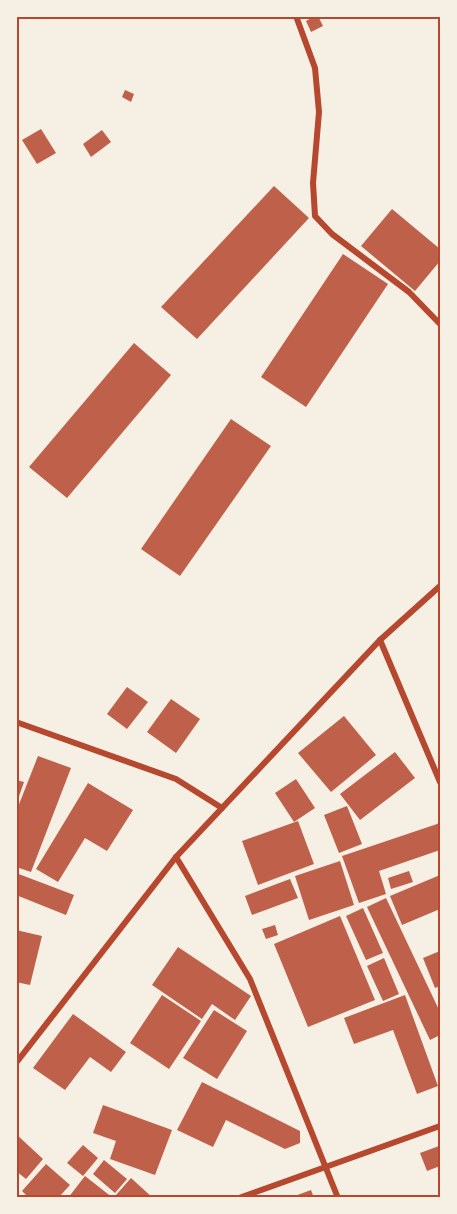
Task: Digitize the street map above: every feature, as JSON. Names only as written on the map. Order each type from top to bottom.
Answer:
[{"type":"street","points":[[296,16],[315,68],[319,112],[313,183],[315,216],[332,234],[409,292],[441,324]]},
{"type":"street","points":[[16,1063],[176,856],[380,640],[441,586]]},
{"type":"street","points":[[380,640],[441,782]]},
{"type":"street","points":[[16,722],[176,779],[222,808]]},
{"type":"street","points":[[176,856],[250,980],[338,1197]]},
{"type":"street","points":[[239,1197],[441,1126]]},
{"type":"building","points":[[318,16],[323,26],[311,32],[306,21]]},
{"type":"building","points":[[125,90],[134,94],[131,102],[122,97]]},
{"type":"building","points":[[41,129],[56,153],[37,164],[22,140]]},
{"type":"building","points":[[102,130],[111,142],[91,157],[83,144]]},
{"type":"building","points":[[274,186],[309,218],[197,339],[161,307]]},
{"type":"building","points":[[392,209],[440,249],[440,261],[415,291],[361,246]]},
{"type":"building","points":[[343,254],[388,284],[306,407],[261,377]]},
{"type":"building","points":[[134,343],[171,375],[67,498],[29,467]]},
{"type":"building","points":[[231,419],[271,446],[180,576],[141,549]]},
{"type":"building","points":[[127,687],[148,702],[127,729],[107,714]]},
{"type":"building","points":[[171,699],[200,719],[176,753],[147,732]]},
{"type":"building","points":[[344,716],[376,755],[331,792],[298,753]]},
{"type":"building","points":[[395,752],[415,778],[360,820],[340,794]]},
{"type":"building","points":[[38,756],[71,768],[31,872],[16,867],[16,812]]},
{"type":"building","points":[[296,779],[315,808],[294,822],[275,793]]},
{"type":"building","points":[[16,780],[24,782],[17,802],[16,802]]},
{"type":"building","points":[[88,783],[133,810],[107,851],[85,838],[58,882],[36,869]]},
{"type":"building","points":[[347,806],[362,844],[339,853],[324,815]]},
{"type":"building","points":[[298,821],[314,864],[258,885],[242,841]]},
{"type":"building","points":[[440,823],[440,850],[379,871],[386,894],[359,903],[342,856]]},
{"type":"building","points":[[340,861],[354,905],[309,920],[295,876]]},
{"type":"building","points":[[409,871],[413,882],[391,889],[388,878]]},
{"type":"building","points":[[16,873],[74,895],[66,915],[16,895]]},
{"type":"building","points":[[440,875],[440,909],[402,925],[390,896]]},
{"type":"building","points":[[290,879],[298,898],[252,915],[245,896]]},
{"type":"building","points":[[386,898],[440,1012],[440,1035],[430,1040],[367,907]]},
{"type":"building","points":[[363,908],[383,953],[366,960],[346,916]]},
{"type":"building","points":[[340,916],[375,1000],[308,1027],[274,944]]},
{"type":"building","points":[[275,925],[278,935],[266,939],[262,929]]},
{"type":"building","points":[[16,930],[42,936],[30,985],[16,982]]},
{"type":"building","points":[[178,947],[251,996],[235,1020],[212,1004],[202,1019],[152,985]]},
{"type":"building","points":[[440,951],[440,986],[435,988],[423,958]]},
{"type":"building","points":[[384,958],[399,994],[383,1001],[367,966]]},
{"type":"building","points":[[162,995],[201,1021],[169,1069],[130,1043]]},
{"type":"building","points":[[405,995],[438,1086],[417,1094],[393,1030],[354,1044],[344,1018]]},
{"type":"building","points":[[214,1010],[247,1031],[217,1079],[183,1058]]},
{"type":"building","points":[[73,1014],[126,1052],[111,1072],[90,1057],[65,1090],[33,1068]]},
{"type":"building","points":[[202,1082],[300,1131],[300,1143],[285,1149],[226,1120],[213,1147],[177,1130]]},
{"type":"building","points":[[103,1105],[172,1130],[155,1175],[110,1159],[116,1141],[93,1133]]},
{"type":"building","points":[[16,1134],[43,1159],[26,1179],[16,1171]]},
{"type":"building","points":[[83,1145],[98,1158],[83,1176],[67,1163]]},
{"type":"building","points":[[439,1146],[440,1166],[427,1171],[420,1153]]},
{"type":"building","points":[[104,1160],[127,1179],[115,1193],[93,1174]]},
{"type":"building","points":[[46,1164],[70,1185],[58,1198],[29,1198],[22,1191]]},
{"type":"building","points":[[85,1176],[113,1198],[68,1198]]},
{"type":"building","points":[[131,1178],[153,1198],[119,1198],[116,1195]]},
{"type":"building","points":[[311,1190],[314,1198],[292,1198],[292,1197]]}]
